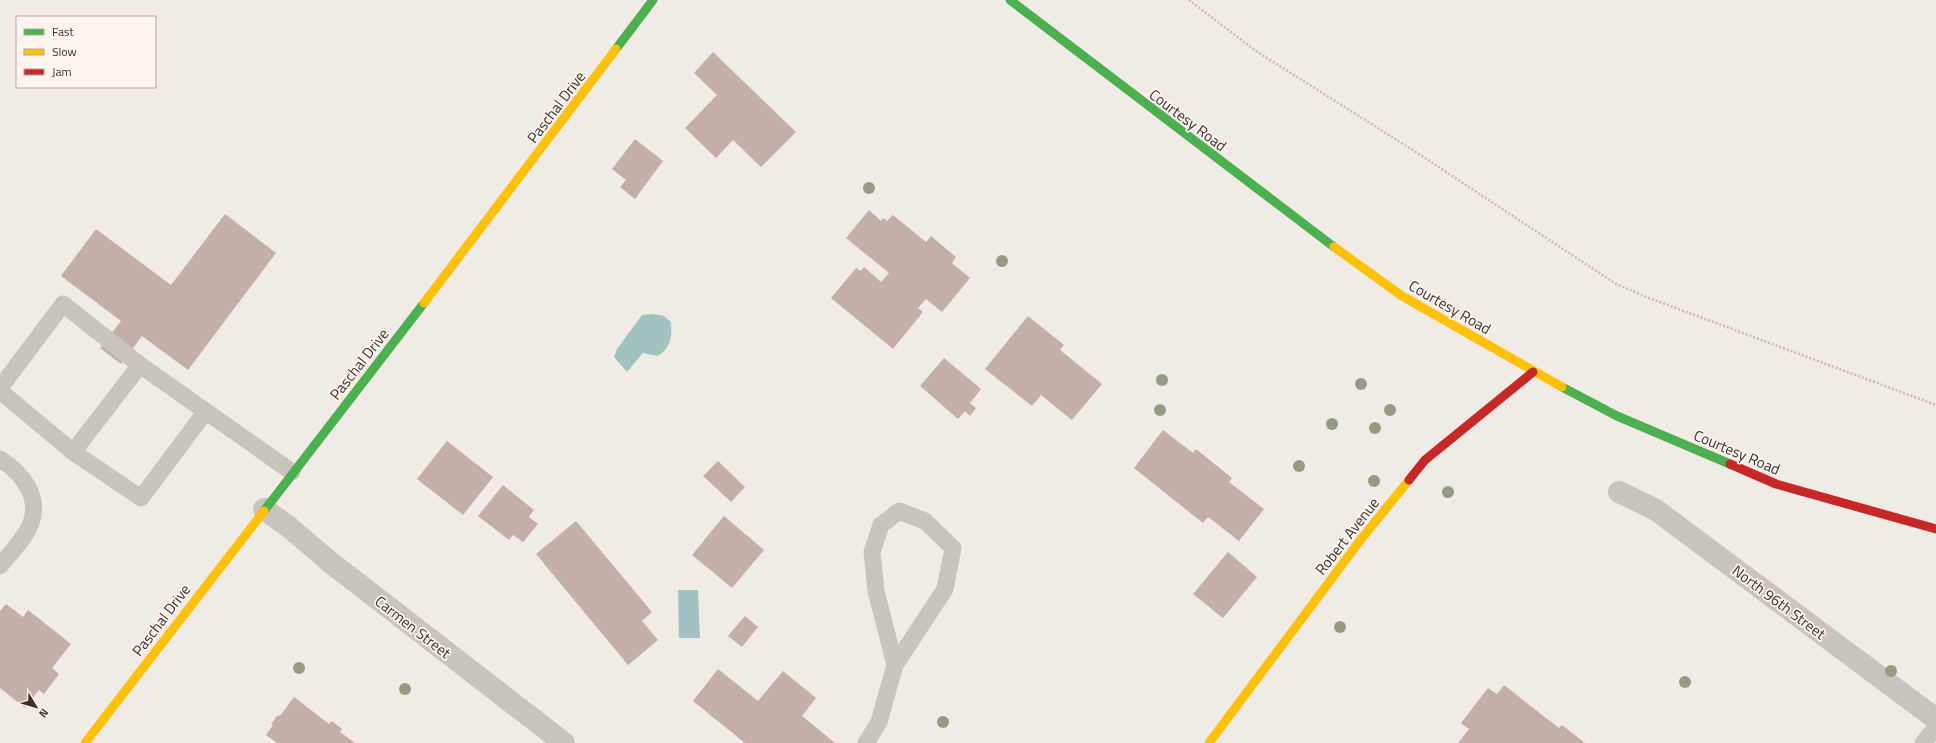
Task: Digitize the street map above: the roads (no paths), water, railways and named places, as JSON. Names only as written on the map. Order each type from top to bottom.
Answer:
[{"type":"street","name":"Paschal Drive","points":[[85,743],[292,472],[528,168],[653,0]]},
{"type":"street","name":"Courtesy Road","points":[[1010,0],[1306,227],[1402,296],[1533,372],[1617,416],[1776,484],[1936,529]]},
{"type":"street","name":"Robert Avenue","points":[[1209,743],[1362,538],[1425,460],[1533,372]]},
{"type":"street","name":"North 96th Street","points":[[1619,492],[1656,510],[1936,719]]},
{"type":"street","name":"Carmen Street","points":[[264,509],[564,743]]},
{"type":"lane","points":[[206,411],[141,498],[73,452],[0,390],[63,304],[140,365],[206,411],[292,472]]},
{"type":"lane","points":[[73,452],[140,365]]},
{"type":"lane","points":[[0,459],[12,467],[24,479],[32,496],[33,508],[31,523],[16,546],[0,566]]},
{"type":"lane","points":[[866,743],[878,722],[895,665],[945,589],[953,548],[925,521],[899,512],[881,525],[872,552],[876,591],[895,665]]},
{"type":"lane","points":[[1923,743],[1936,727]]},
{"type":"water","points":[[653,314],[664,316],[671,322],[670,342],[666,349],[658,356],[643,353],[627,372],[614,357],[617,349],[642,315]]},
{"type":"water","points":[[678,590],[698,590],[700,638],[679,638]]}]
